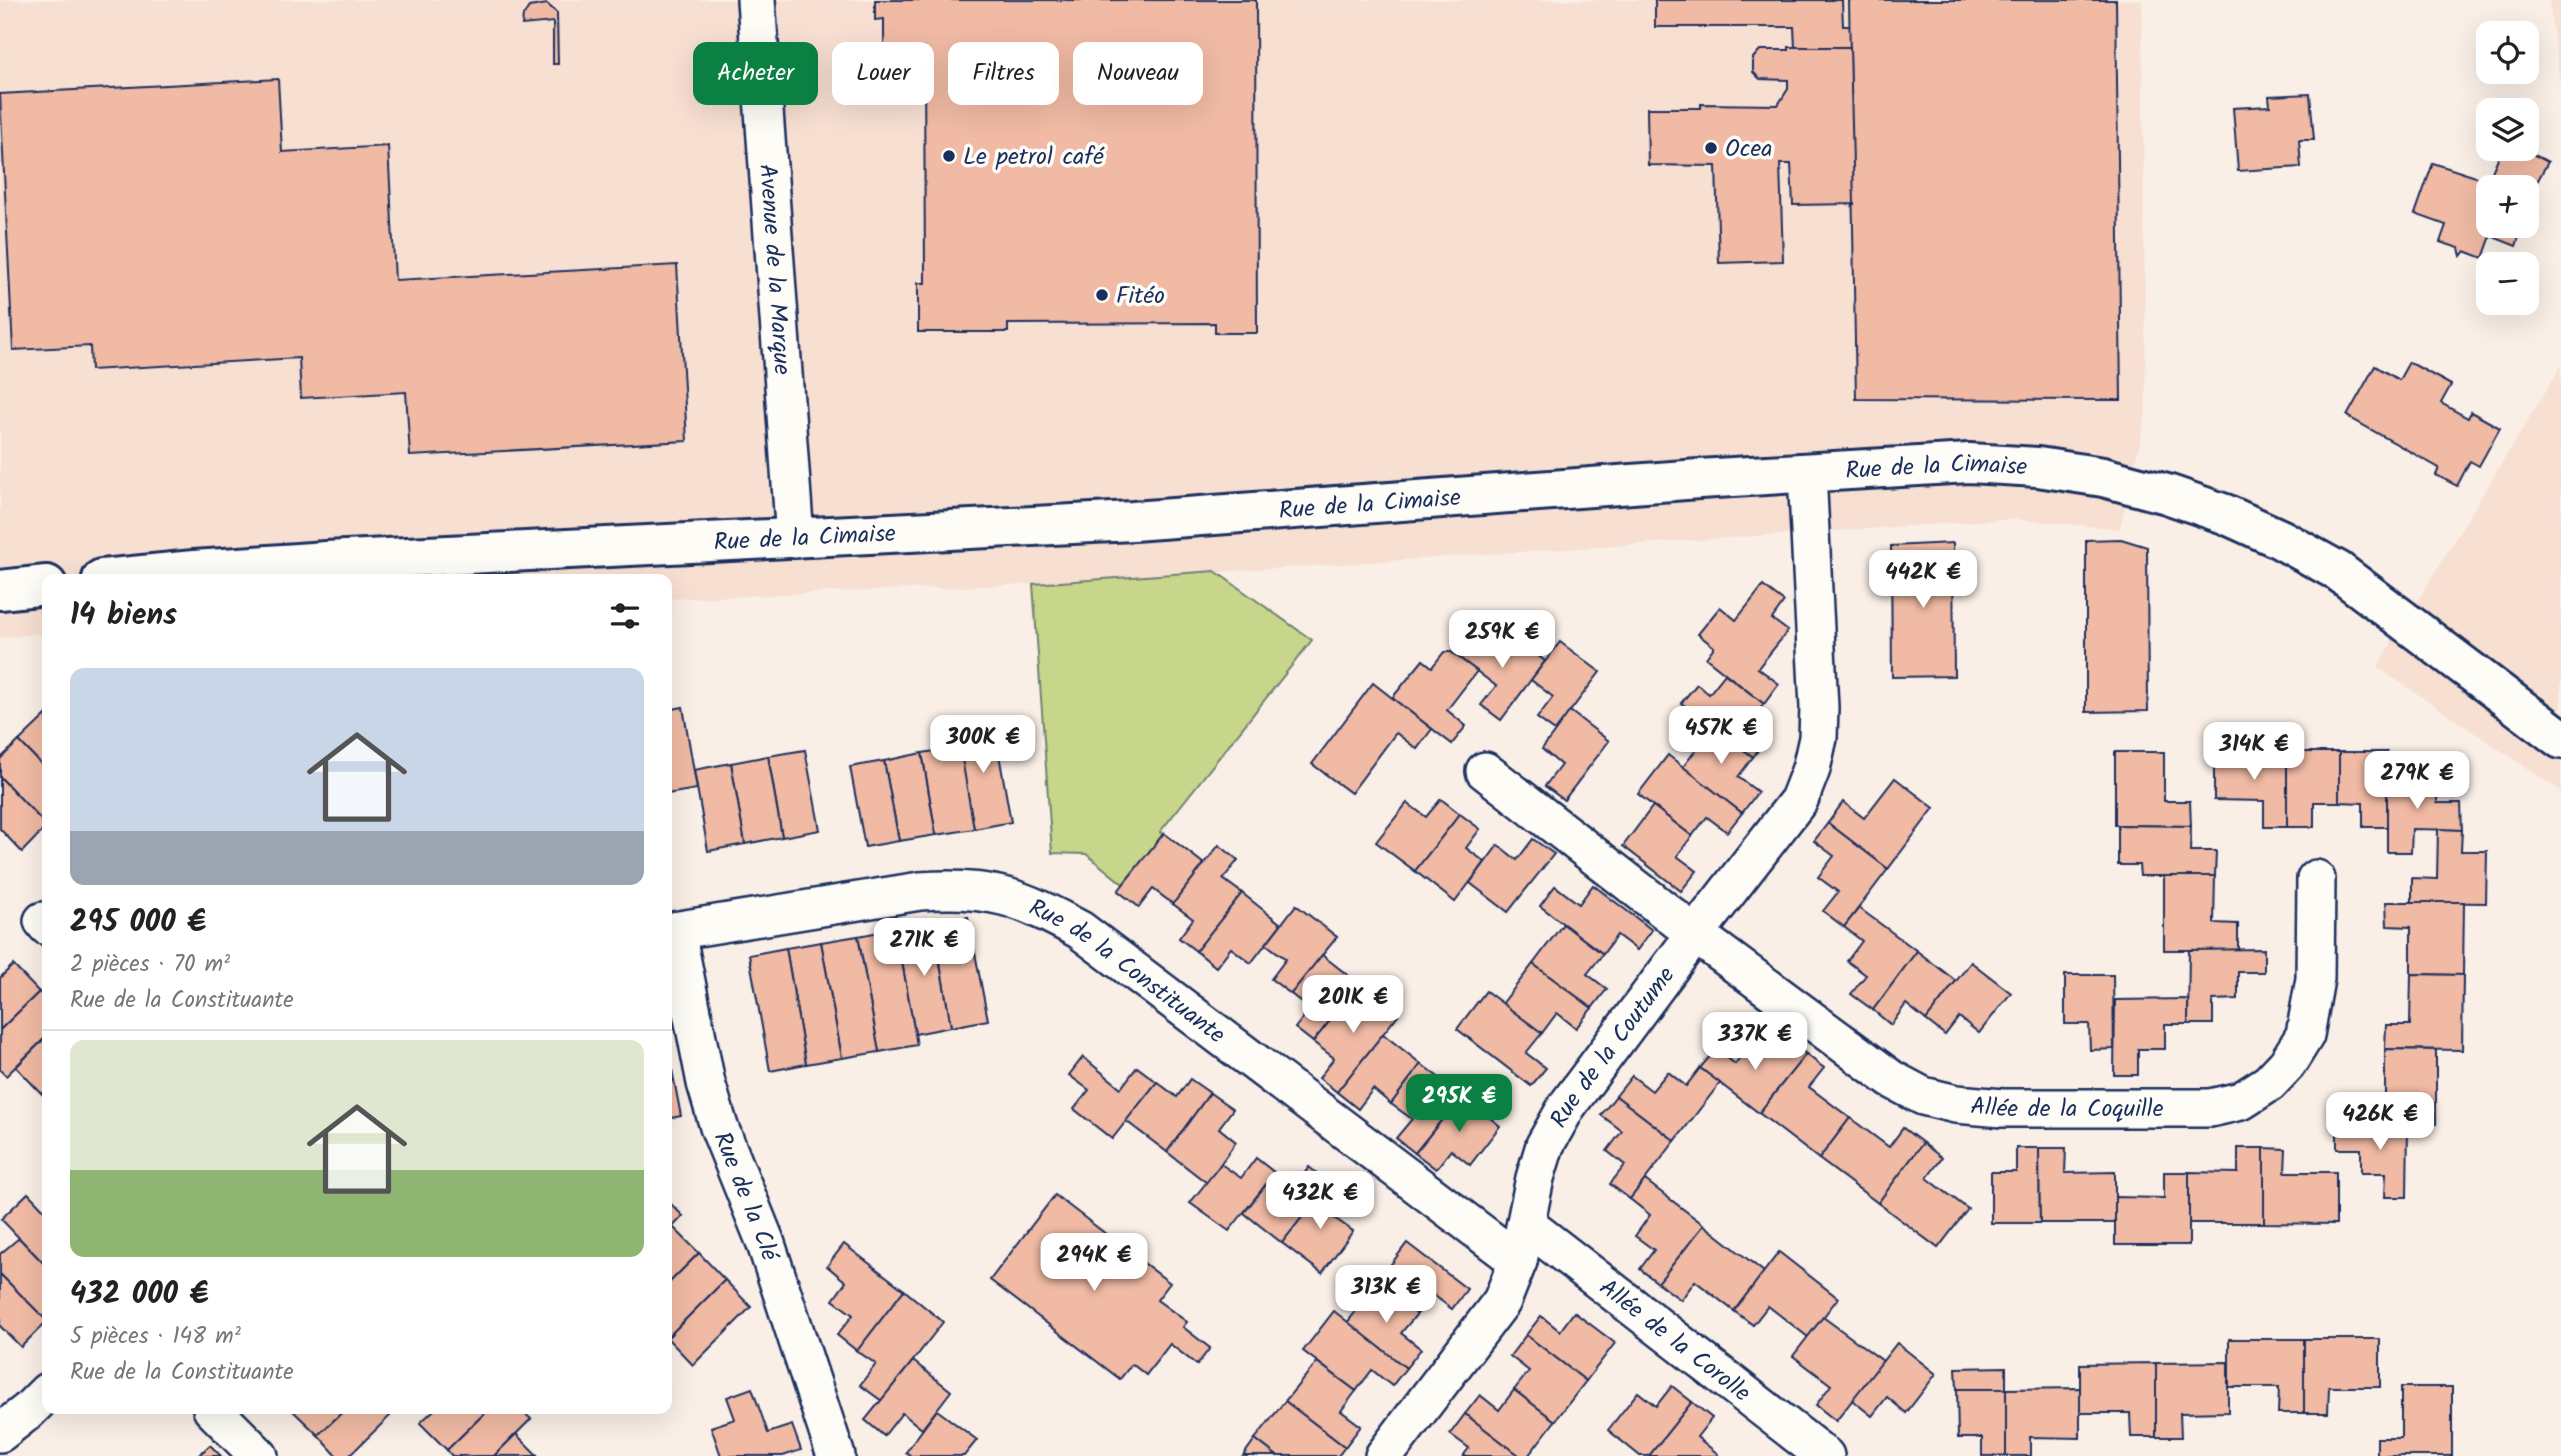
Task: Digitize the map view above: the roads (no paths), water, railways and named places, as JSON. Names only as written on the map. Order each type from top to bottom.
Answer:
[{"type":"street","name":"Avenue de la Marque","points":[[756,0],[795,539]]},
{"type":"street","name":"Rue de la Cimaise","points":[[153,574],[326,561],[1133,521],[1969,463],[2038,467],[2103,477],[2167,494],[2213,510],[2280,539],[2337,571],[2561,739]]},
{"type":"street","name":"Rue de la Coutume","points":[[1384,1456],[1502,1301],[1518,1261],[1535,1178],[1545,1145],[1567,1106],[1798,800],[1811,769],[1818,738],[1819,707],[1807,473]]},
{"type":"street","points":[[0,590],[42,586]]},
{"type":"street","points":[[1485,771],[1695,934]]},
{"type":"street","name":"Allée de la Coquille","points":[[1695,934],[1891,1079],[1923,1096],[1956,1104],[2003,1108],[2210,1108],[2241,1101],[2269,1083],[2287,1064],[2305,1035],[2315,979],[2316,879]]},
{"type":"street","name":"Rue de la Constituante","points":[[672,931],[920,891],[959,888],[1000,894],[1038,907],[1080,930],[1518,1261]]},
{"type":"street","name":"Rue de la Clé","points":[[672,935],[706,1083],[719,1127],[765,1241],[836,1456]]},
{"type":"street","name":"Allée de la Corolle","points":[[1525,1224],[1825,1456]]},
{"type":"street","points":[[0,1433],[42,1396]]},
{"type":"street","points":[[217,1414],[259,1456]]},
{"type":"place","name":"Ocea","points":[[1711,148]]},
{"type":"place","name":"Le petrol café","points":[[949,156]]},
{"type":"place","name":"Fitéo","points":[[1102,295]]}]
